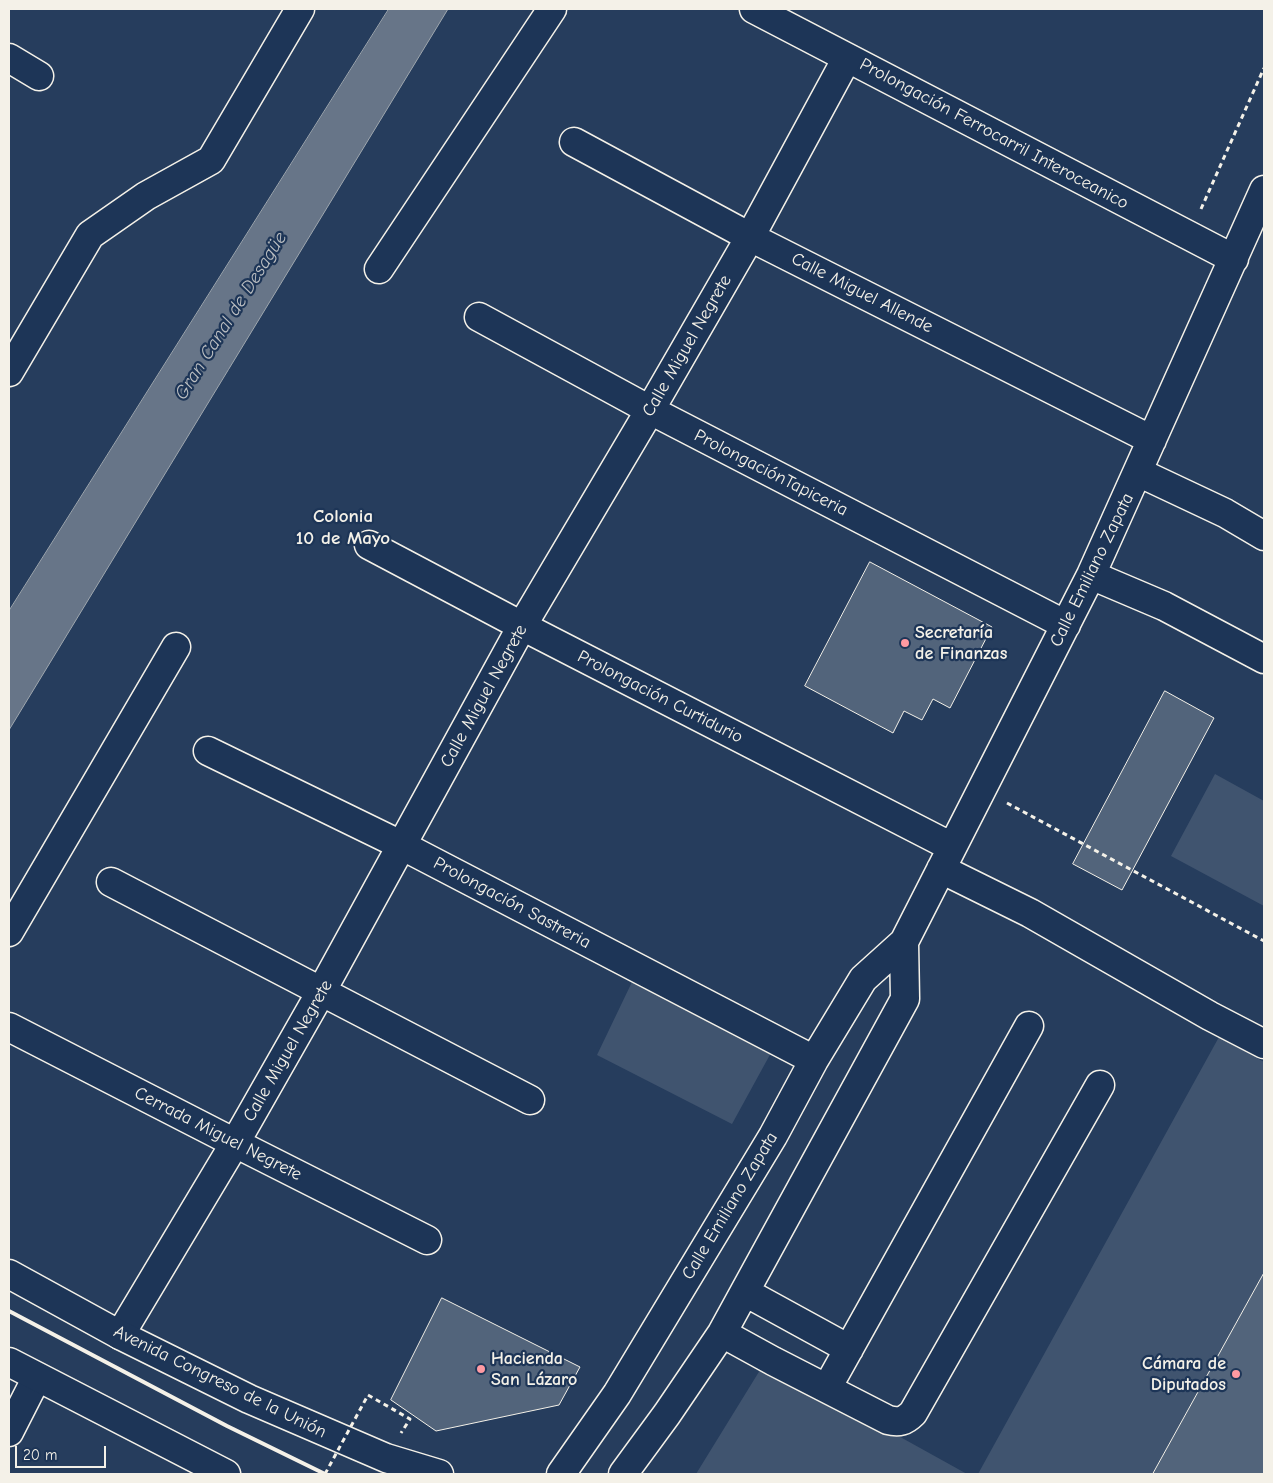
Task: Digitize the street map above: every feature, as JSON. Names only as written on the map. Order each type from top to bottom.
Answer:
[{"type":"street","points":[[9,372],[90,235],[146,196],[211,160],[300,9]]},
{"type":"street","points":[[379,269],[552,9]]},
{"type":"street","name":"Prolongación Ferrocarril Interoceanico","points":[[754,9],[1234,259]]},
{"type":"street","points":[[9,58],[39,76]]},
{"type":"street","name":"Calle Miguel Negrete","points":[[120,1334],[235,1143],[322,992],[522,626],[750,237],[847,58]]},
{"type":"street","name":"Calle Miguel Allende","points":[[574,142],[750,237],[1152,440]]},
{"type":"street","name":"Calle Emiliano Zapata","points":[[561,1474],[617,1394],[773,1136],[814,1060],[863,979],[904,942],[1091,575],[1264,190]]},
{"type":"street","name":"ProlongaciónTapiceria","points":[[479,317],[650,410],[1066,625]]},
{"type":"street","points":[[1138,472],[1225,513],[1264,536]]},
{"type":"street","name":"Prolongación Curtidurio","points":[[369,545],[522,626],[947,858],[1030,913],[1210,1016],[1264,1044]]},
{"type":"street","points":[[1091,575],[1164,606],[1264,659]]},
{"type":"street","points":[[9,932],[176,646]]},
{"type":"street","name":"Prolongación Sastreria","points":[[208,751],[401,845],[814,1060]]},
{"type":"street","points":[[111,882],[530,1100]]},
{"type":"street","name":"Calle Emiliano Zapata","points":[[623,1474],[667,1414],[722,1333],[905,999],[904,942]]},
{"type":"street","points":[[827,1388],[1030,1026]]},
{"type":"street","name":"Cerrada Miguel Negrete","points":[[9,1027],[428,1240]]},
{"type":"street","points":[[722,1333],[888,1420],[897,1422],[906,1420],[913,1413],[1100,1085]]},
{"type":"street","name":"Avenida Congreso de la Unión","points":[[9,1274],[120,1334],[249,1399],[386,1458],[439,1474]]},
{"type":"street","points":[[745,1292],[849,1348]]},
{"type":"street","points":[[9,1362],[226,1474]]},
{"type":"street","points":[[9,1432],[36,1377]]},
{"type":"path","points":[[1189,236],[1264,68]]},
{"type":"path","points":[[982,789],[1264,941]]},
{"type":"path","points":[[325,1474],[368,1395],[410,1419],[386,1458]]},
{"type":"shaded area","points":[[1215,774],[1264,801],[1264,906],[1171,856]]},
{"type":"shaded area","points":[[632,982],[772,1051],[732,1124],[597,1055]]},
{"type":"shaded area","points":[[1219,1037],[1264,1062],[1264,1273],[1153,1474],[978,1474]]},
{"type":"shaded area","points":[[765,1362],[967,1474],[696,1474]]},
{"type":"water","name":"Gran Canal de Desagüe","points":[[389,9],[448,9],[9,730],[9,611]]},
{"type":"building","name":"Secretaría de Finanzas","points":[[870,562],[992,627],[950,708],[933,699],[922,720],[904,711],[893,733],[805,686]]},
{"type":"building","points":[[1165,691],[1214,718],[1122,890],[1073,864]]},
{"type":"building","name":"Cámara de Diputados","points":[[1264,1273],[1264,1474],[1153,1474]]},
{"type":"building","points":[[442,1298],[580,1367],[559,1405],[436,1431],[391,1400]]},
{"type":"railway","points":[[9,1311],[227,1426],[325,1474]]},
{"type":"place","name":"Secretaría de Finanzas","points":[[905,643]]},
{"type":"place","name":"Hacienda San Lázaro","points":[[481,1369]]},
{"type":"place","name":"Cámara de Diputados","points":[[1236,1374]]},
{"type":"district","name":"Colonia 10 de Mayo","points":[[343,528]]}]
